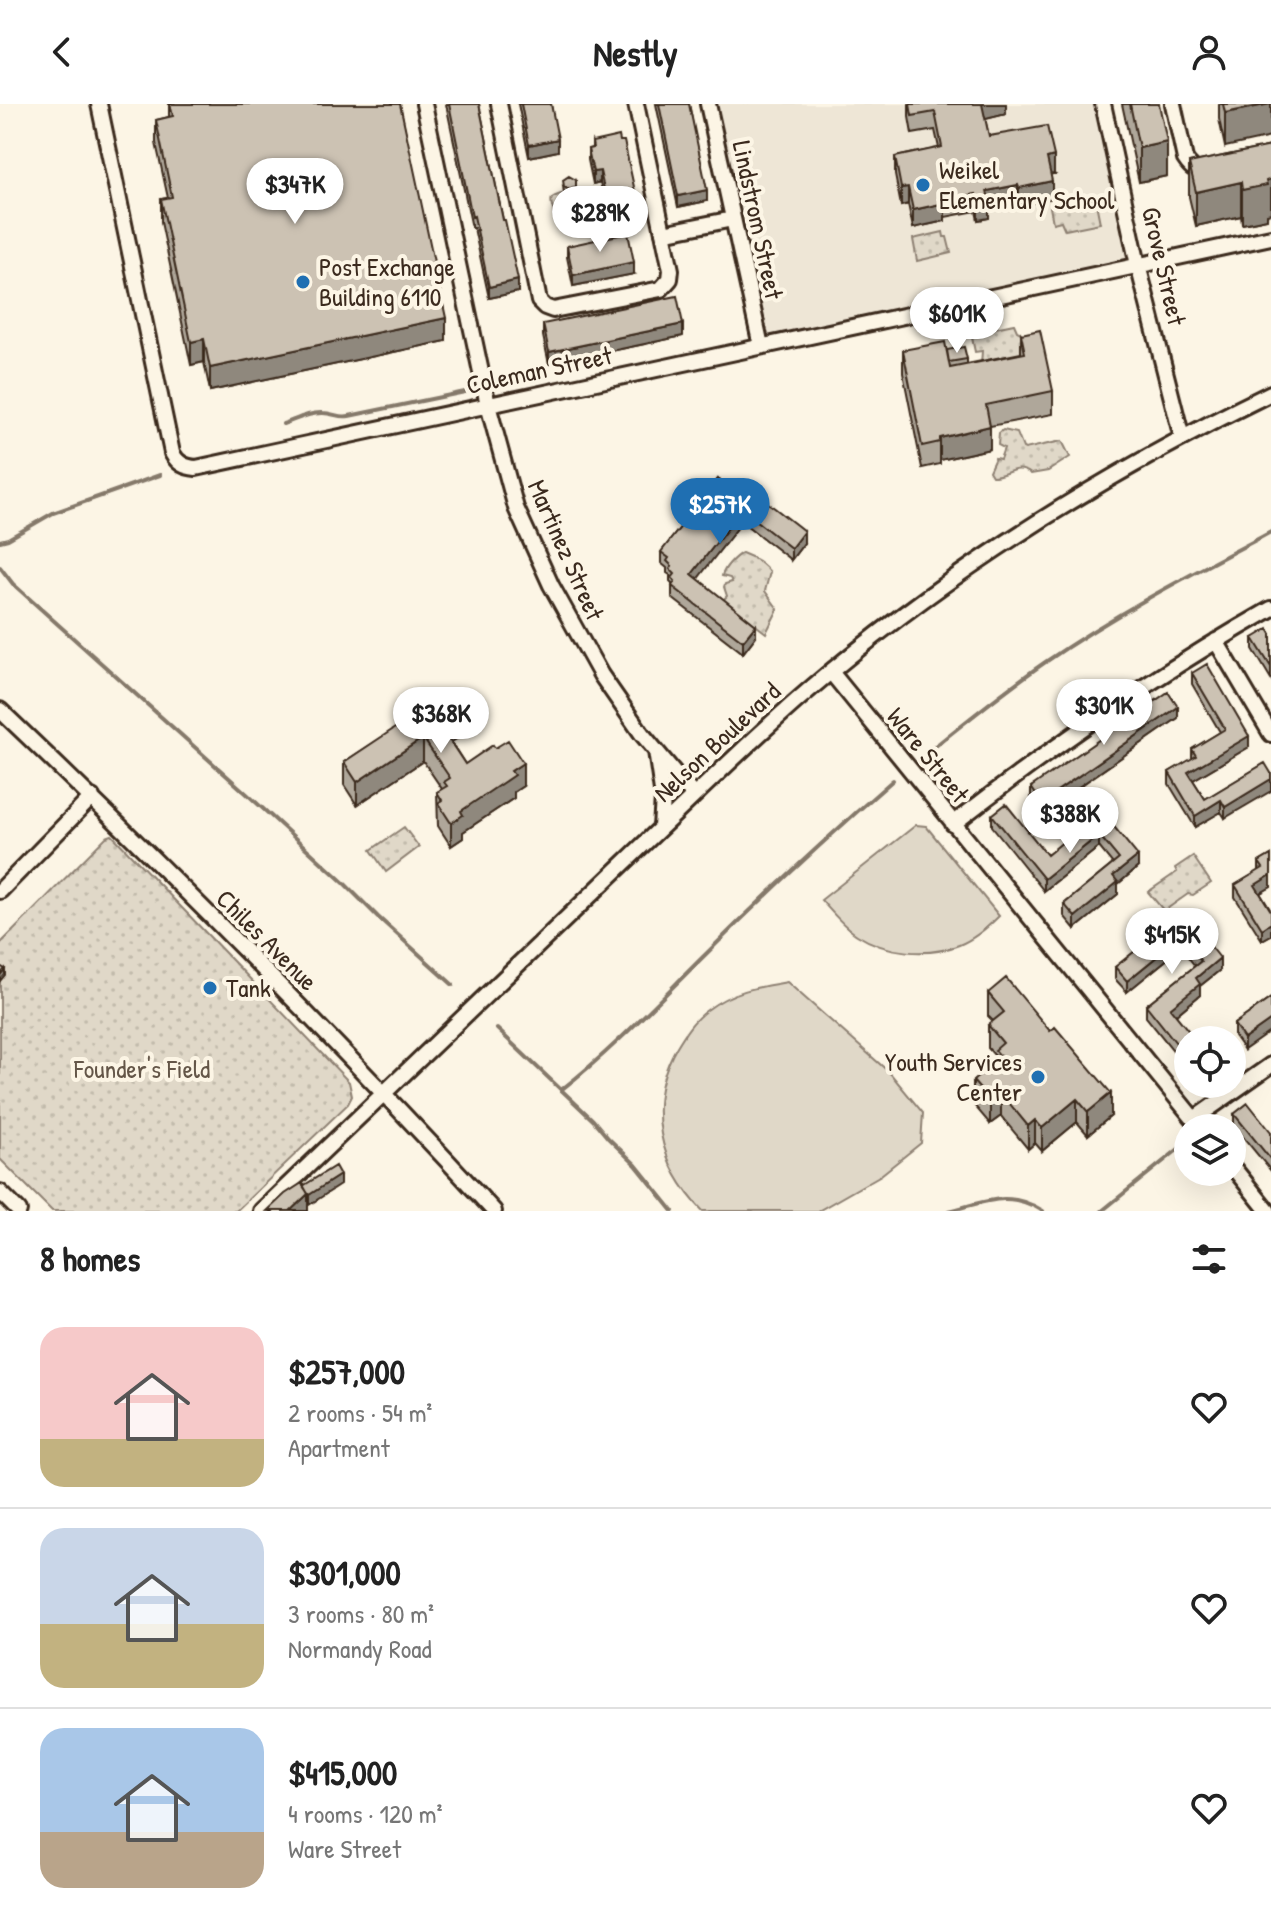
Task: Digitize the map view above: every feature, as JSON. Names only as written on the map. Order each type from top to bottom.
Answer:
[{"type":"street","name":"Coleman Street","points":[[99,104],[172,453],[180,464],[196,468],[1271,237]]},
{"type":"street","name":"Martinez Street","points":[[424,104],[488,405],[516,508],[551,585],[601,675],[656,751],[694,796]]},
{"type":"street","points":[[499,104],[539,301],[548,309],[559,310],[661,289],[671,275],[636,104]]},
{"type":"street","name":"Lindstrom Street","points":[[708,104],[761,346]]},
{"type":"street","name":"Grove Street","points":[[1103,104],[1138,265],[1182,438]]},
{"type":"street","points":[[1173,104],[1189,166],[1204,172],[1217,170]]},
{"type":"street","points":[[663,233],[733,219]]},
{"type":"street","name":"Nelson Boulevard","points":[[261,1211],[661,827],[831,672],[905,614],[1083,494],[1182,438],[1271,393]]},
{"type":"street","points":[[953,824],[1055,746],[1162,674],[1271,609]]},
{"type":"street","points":[[1216,641],[1271,734]]},
{"type":"street","name":"Ware Street","points":[[831,672],[1190,1114]]},
{"type":"street","name":"Chiles Avenue","points":[[0,710],[92,797],[384,1092],[494,1211]]},
{"type":"street","points":[[656,751],[663,798],[661,827]]},
{"type":"street","points":[[0,891],[92,797]]},
{"type":"street","points":[[1210,1114],[1271,1065]]},
{"type":"street","points":[[1246,1184],[1268,1211]]},
{"type":"street","points":[[0,1192],[19,1211]]},
{"type":"shaded area","name":"Weikel Elementary School","points":[[709,104],[1103,104],[1138,265],[761,346]]},
{"type":"green space","points":[[564,193],[575,197],[583,210],[583,219],[568,225],[555,220],[551,202],[554,197]]},
{"type":"green space","points":[[1095,198],[1100,223],[1065,230],[1061,221],[1053,223],[1050,207]]},
{"type":"green space","points":[[943,232],[951,253],[917,261],[913,239]]},
{"type":"green space","points":[[1014,324],[1017,331],[1027,336],[1029,344],[1020,354],[981,365],[982,351],[975,352],[971,333]]},
{"type":"green space","points":[[1003,430],[1017,433],[1025,449],[1062,441],[1070,457],[1048,471],[1031,474],[1016,470],[992,476],[989,471],[995,458],[1000,459],[1004,448],[998,445],[999,433]]},
{"type":"green space","points":[[742,553],[757,560],[770,572],[765,591],[778,609],[766,633],[723,600],[727,596],[725,584],[732,582],[730,578],[722,576],[723,573]]},
{"type":"green space","points":[[916,825],[926,826],[999,916],[970,939],[947,949],[906,952],[880,946],[852,931],[821,900]]},
{"type":"green space","points":[[404,827],[419,847],[386,872],[371,850]]},
{"type":"green space","name":"Founder's Field","points":[[112,835],[349,1082],[352,1096],[348,1104],[236,1211],[52,1211],[0,1159],[0,944],[106,837]]},
{"type":"green space","points":[[1193,856],[1211,883],[1164,911],[1148,892],[1177,872],[1175,868]]},
{"type":"green space","points":[[787,982],[890,1073],[923,1113],[921,1143],[881,1175],[818,1211],[703,1211],[676,1175],[661,1134],[659,1113],[666,1070],[686,1032],[707,1010],[735,994]]},
{"type":"building","name":"Post Exchange Building 6110","points":[[170,104],[400,104],[446,318],[210,368],[204,339],[191,342],[161,199],[172,197],[156,120],[173,116]]},
{"type":"building","points":[[449,104],[479,104],[518,280],[489,287]]},
{"type":"building","points":[[521,104],[551,104],[558,139],[529,145]]},
{"type":"building","points":[[659,104],[689,104],[707,190],[678,196]]},
{"type":"building","points":[[910,104],[982,104],[989,136],[1047,126],[1054,156],[1047,158],[1052,181],[987,191],[989,200],[978,203],[976,194],[913,210],[908,187],[901,188],[895,157],[942,147],[935,112],[912,116]]},
{"type":"building","points":[[1130,104],[1159,104],[1167,142],[1139,148]]},
{"type":"building","points":[[1223,104],[1268,104],[1225,113]]},
{"type":"building","points":[[619,136],[620,141],[624,141],[639,210],[610,216],[600,171],[593,172],[588,149],[593,148],[592,142]]},
{"type":"building","points":[[1271,146],[1271,179],[1266,181],[1267,185],[1242,190],[1241,182],[1196,192],[1189,163]]},
{"type":"building","points":[[569,176],[576,180],[576,187],[570,190],[564,187],[563,180]]},
{"type":"building","points":[[628,233],[634,262],[573,275],[567,246]]},
{"type":"building","points":[[677,296],[683,324],[549,352],[543,324]]},
{"type":"building","points":[[1040,330],[1053,391],[986,405],[990,426],[940,438],[940,442],[922,446],[903,350],[945,342],[950,368],[1025,353],[1021,334]]},
{"type":"building","points":[[964,347],[967,359],[949,362],[947,350]]},
{"type":"building","points":[[718,479],[733,490],[740,481],[804,531],[791,548],[742,510],[692,574],[756,625],[743,641],[672,586],[675,574],[667,561],[669,558],[661,552]]},
{"type":"building","points":[[1268,629],[1271,634],[1271,667],[1253,638]]},
{"type":"building","points":[[1207,664],[1249,736],[1188,772],[1205,799],[1265,763],[1271,779],[1225,807],[1221,800],[1195,816],[1169,772],[1196,756],[1192,749],[1225,729],[1192,673]]},
{"type":"building","points":[[449,692],[463,712],[440,726],[465,764],[493,745],[495,748],[508,740],[523,763],[511,771],[514,775],[461,811],[463,815],[451,823],[438,803],[442,800],[437,792],[447,786],[444,782],[450,778],[423,738],[357,782],[344,762],[410,718],[404,708],[423,695],[430,705]]},
{"type":"building","points":[[1168,692],[1178,707],[1041,802],[1031,787]]},
{"type":"building","points":[[1006,804],[1047,855],[1076,831],[1081,837],[1106,817],[1138,856],[1113,876],[1118,882],[1075,917],[1064,904],[1119,859],[1099,835],[1044,879],[992,815]]},
{"type":"building","points":[[1271,855],[1271,875],[1255,885],[1271,911],[1271,923],[1262,929],[1235,885],[1263,868],[1259,862]]},
{"type":"building","points":[[1188,918],[1220,958],[1196,978],[1200,984],[1170,1008],[1185,1026],[1174,1026],[1174,1040],[1146,1005],[1201,961],[1181,937],[1127,981],[1115,967],[1159,932],[1164,938]]},
{"type":"building","name":"Youth Services Center","points":[[1006,978],[1050,1031],[1055,1027],[1111,1093],[1088,1112],[1077,1099],[1042,1128],[1035,1120],[1028,1126],[1001,1093],[990,1101],[973,1081],[1001,1057],[995,1050],[1003,1043],[988,1025],[1004,1012],[988,993]]},
{"type":"building","points":[[1271,998],[1271,1020],[1246,1038],[1246,1026],[1234,1024]]},
{"type":"building","points":[[1248,1103],[1271,1132],[1271,1160],[1246,1129],[1246,1114],[1234,1114]]},
{"type":"building","points":[[335,1166],[340,1175],[309,1195],[303,1186]]},
{"type":"building","points":[[302,1183],[308,1194],[290,1211],[267,1211],[285,1194]]},
{"type":"waterway","points":[[283,424],[313,414],[349,416],[465,392]]},
{"type":"waterway","points":[[0,541],[53,513],[160,475]]},
{"type":"waterway","points":[[923,756],[1013,685],[1071,645],[1155,594],[1271,532]]},
{"type":"waterway","points":[[0,567],[13,584],[247,794],[453,985]]},
{"type":"waterway","points":[[561,1090],[619,1040],[777,885],[893,780]]},
{"type":"waterway","points":[[497,1029],[593,1120],[636,1165],[673,1211]]},
{"type":"waterway","points":[[1102,1211],[1174,1153]]},
{"type":"waterway","points":[[949,1211],[997,1199],[1019,1200],[1043,1211]]},
{"type":"place","name":"Weikel Elementary School","points":[[923,185]]},
{"type":"place","name":"Post Exchange Building 6110","points":[[303,282]]},
{"type":"place","name":"Tank","points":[[210,988]]},
{"type":"place","name":"Youth Services Center","points":[[1038,1077]]}]
